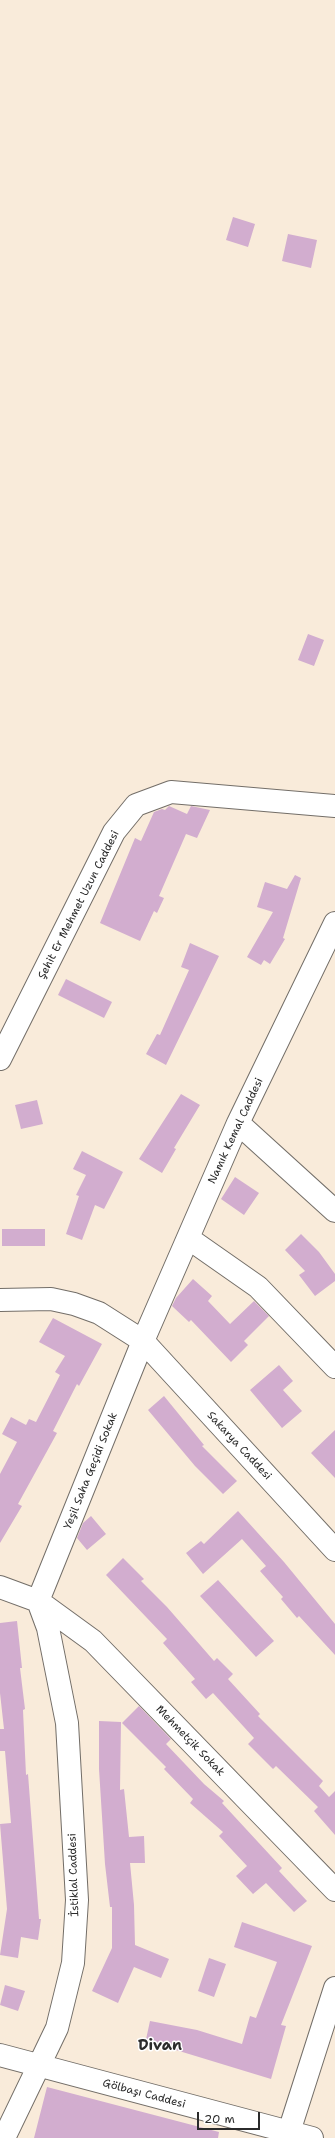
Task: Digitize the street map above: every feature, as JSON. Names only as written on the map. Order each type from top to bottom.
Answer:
[{"type":"street","name":"Şehit Er Mehmet Uzun Caddesi","points":[[0,1059],[114,832],[136,805],[171,792],[335,806]]},
{"type":"street","name":"Namık Kemal Caddesi","points":[[143,1341],[238,1123],[335,923]]},
{"type":"street","points":[[238,1123],[335,1211]]},
{"type":"street","points":[[188,1238],[258,1287],[335,1367]]},
{"type":"street","name":"Sakarya Caddesi","points":[[0,1300],[50,1299],[74,1304],[99,1313],[143,1341],[335,1550]]},
{"type":"street","name":"Yeşil Saha Geçidi Sokak","points":[[38,1601],[143,1341]]},
{"type":"street","name":"Mehmetçik Sokak","points":[[0,1587],[38,1601],[93,1641],[335,1890]]},
{"type":"street","name":"İstiklal Caddesi","points":[[4,2138],[57,2028],[73,1963],[77,1900],[67,1723],[48,1628],[38,1601]]},
{"type":"street","points":[[287,2135],[335,1988]]},
{"type":"street","name":"Gölbaşı Caddesi","points":[[0,2055],[287,2135],[312,2138]]},
{"type":"building","points":[[233,217],[255,224],[248,247],[226,240]]},
{"type":"building","points":[[288,234],[317,240],[311,268],[282,261]]},
{"type":"building","points":[[308,634],[324,640],[314,666],[298,660]]},
{"type":"building","points":[[169,806],[187,814],[191,806],[210,810],[197,838],[186,834],[159,896],[164,898],[157,913],[154,911],[140,941],[100,923],[135,838],[141,841],[154,812],[162,809],[165,810]]},
{"type":"building","points":[[295,875],[301,878],[283,938],[285,939],[270,964],[264,960],[261,965],[247,957],[273,912],[257,907],[265,882],[287,889]]},
{"type":"building","points":[[190,943],[219,956],[166,1065],[146,1054],[157,1034],[160,1035],[189,970],[181,967]]},
{"type":"building","points":[[66,979],[112,1002],[104,1018],[58,995]]},
{"type":"building","points":[[181,1094],[200,1105],[174,1148],[176,1149],[162,1173],[139,1159]]},
{"type":"building","points":[[37,1100],[43,1124],[21,1129],[15,1105]]},
{"type":"building","points":[[82,1151],[123,1172],[104,1209],[95,1205],[82,1240],[66,1234],[79,1196],[76,1195],[86,1175],[73,1169]]},
{"type":"building","points":[[235,1177],[259,1193],[244,1215],[221,1199]]},
{"type":"building","points":[[2,1229],[45,1229],[45,1246],[2,1246]]},
{"type":"building","points":[[301,1234],[319,1252],[335,1274],[335,1281],[315,1296],[299,1275],[305,1271],[285,1250]]},
{"type":"building","points":[[193,1279],[212,1296],[208,1301],[230,1324],[254,1301],[269,1316],[244,1341],[248,1345],[231,1362],[191,1320],[189,1322],[172,1306],[176,1298]]},
{"type":"building","points":[[53,1318],[102,1344],[79,1386],[77,1384],[53,1431],[57,1433],[18,1504],[22,1506],[0,1543],[0,1474],[17,1442],[2,1434],[11,1417],[26,1425],[29,1419],[36,1422],[60,1375],[55,1372],[65,1356],[39,1342]]},
{"type":"building","points":[[279,1365],[293,1381],[283,1390],[302,1411],[282,1428],[250,1390]]},
{"type":"building","points":[[164,1396],[204,1445],[202,1446],[237,1481],[223,1494],[195,1466],[148,1410]]},
{"type":"building","points":[[335,1430],[335,1478],[311,1453]]},
{"type":"building","points":[[238,1511],[284,1562],[335,1624],[335,1655],[299,1616],[297,1618],[281,1599],[283,1597],[260,1571],[266,1566],[242,1539],[203,1574],[186,1553],[201,1541],[204,1544]]},
{"type":"building","points":[[91,1516],[106,1534],[87,1550],[77,1538],[83,1523]]},
{"type":"building","points":[[123,1558],[144,1579],[141,1581],[167,1607],[214,1661],[217,1658],[233,1674],[228,1679],[260,1714],[258,1716],[323,1781],[319,1786],[329,1797],[335,1791],[335,1835],[314,1811],[318,1807],[276,1766],[273,1769],[248,1744],[254,1738],[213,1693],[206,1699],[191,1682],[195,1679],[163,1643],[167,1639],[106,1575]]},
{"type":"building","points":[[218,1580],[274,1641],[256,1657],[200,1596]]},
{"type":"building","points":[[17,1621],[22,1668],[20,1668],[25,1709],[23,1710],[26,1775],[28,1774],[39,1919],[41,1919],[38,1940],[21,1937],[18,1958],[0,1955],[7,1909],[0,1824],[11,1823],[5,1751],[0,1751],[0,1729],[4,1729],[0,1693],[0,1623]]},
{"type":"building","points":[[139,1706],[171,1739],[166,1744],[204,1784],[224,1801],[222,1803],[282,1868],[279,1871],[307,1901],[294,1912],[266,1883],[253,1894],[236,1876],[247,1866],[219,1836],[223,1832],[190,1803],[193,1799],[164,1769],[166,1767],[122,1723]]},
{"type":"building","points":[[99,1721],[121,1722],[120,1790],[124,1789],[129,1837],[144,1836],[145,1863],[130,1863],[134,1905],[135,1945],[169,1959],[161,1978],[134,1967],[118,2003],[92,1991],[112,1948],[112,1907],[110,1907],[105,1864],[99,1769]]},
{"type":"building","points":[[242,1922],[312,1946],[281,2025],[286,2026],[271,2079],[166,2047],[145,2044],[150,2021],[197,2030],[242,2044],[250,2016],[256,2018],[277,1962],[234,1947]]},
{"type":"building","points":[[209,1958],[226,1964],[214,1997],[198,1991]]},
{"type":"building","points":[[5,1985],[25,1991],[18,2011],[0,2005]]},
{"type":"building","points":[[47,2087],[219,2132],[218,2138],[34,2138]]},
{"type":"district","name":"Divan","points":[[160,2046]]}]
